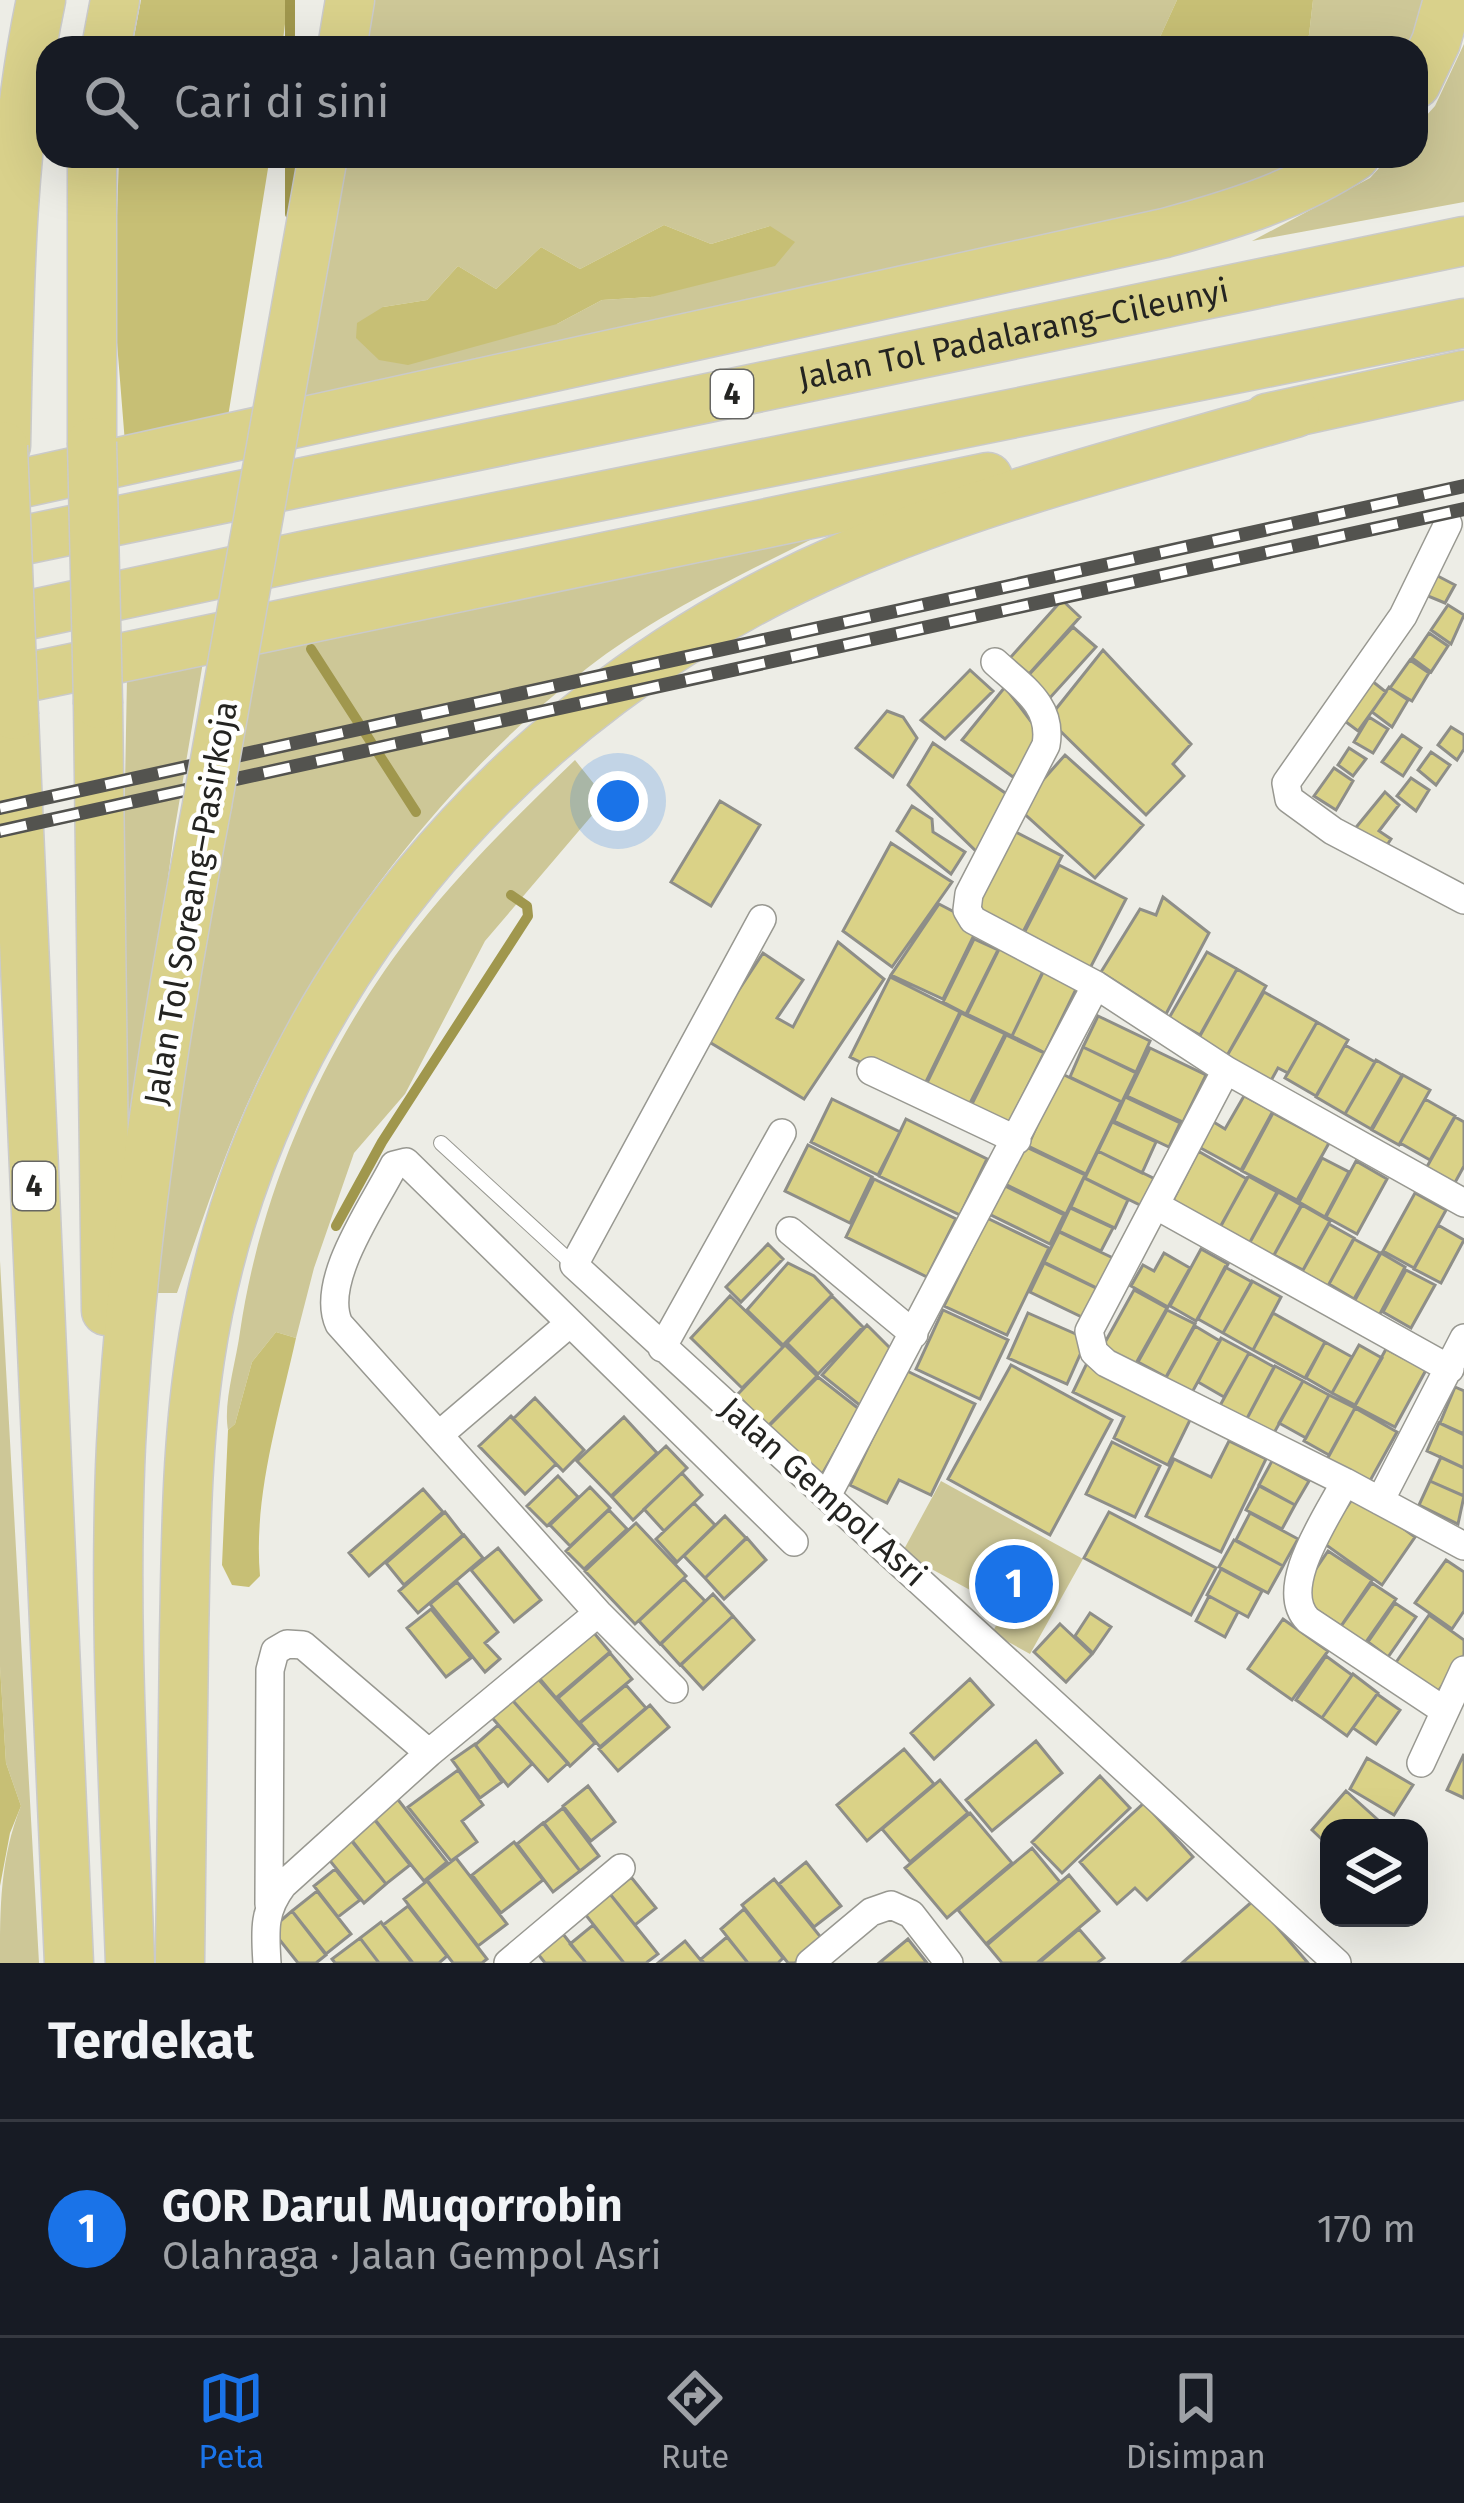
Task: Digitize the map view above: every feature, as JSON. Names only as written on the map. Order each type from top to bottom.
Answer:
[{"type":"highway","points":[[36,36],[41,0]]},
{"type":"highway","points":[[108,36],[116,0]]},
{"type":"highway","points":[[344,36],[350,0]]},
{"type":"highway","points":[[1428,59],[1448,0]]},
{"type":"highway","points":[[36,37],[17,178],[3,492],[1166,233],[1254,207],[1336,168]]},
{"type":"highway","points":[[92,168],[105,1286],[130,1963]]},
{"type":"highway","name":"Jalan Tol Soreang–Pasirkoja","points":[[120,1658],[120,1475],[131,1313],[166,1040],[321,168]]},
{"type":"highway","name":"Jalan Tol Padalarang–Cileunyi","points":[[3,492],[1464,241]]},
{"type":"highway","name":"4","points":[[0,621],[307,554],[1464,323]]},
{"type":"highway","name":"4","points":[[0,358],[7,699],[69,1963]]},
{"type":"highway","points":[[7,699],[1464,375]]},
{"type":"highway","points":[[179,1963],[186,1502],[200,1358],[214,1281],[256,1142],[292,1064],[339,982],[378,927],[445,843],[504,781],[637,673],[734,612],[840,559],[972,508],[1295,412]]},
{"type":"street","points":[[1448,524],[1403,616],[1286,783],[1288,799],[1333,832],[1460,889]]},
{"type":"street","points":[[995,662],[1042,706],[1049,726],[1046,745],[969,894],[967,910],[973,920],[1096,985],[1226,1070],[1464,1203]]},
{"type":"street","points":[[574,1265],[762,919]]},
{"type":"street","points":[[828,1494],[1096,985]]},
{"type":"street","points":[[1226,1070],[1089,1331],[1094,1352],[1106,1363],[1464,1546]]},
{"type":"street","points":[[871,1072],[1017,1139]]},
{"type":"street","points":[[662,1348],[782,1133]]},
{"type":"street","points":[[674,1689],[598,1613],[350,1340],[332,1310],[336,1277],[394,1165],[406,1162],[794,1542]]},
{"type":"street","points":[[1156,1206],[1450,1369]]},
{"type":"street","points":[[790,1231],[914,1334]]},
{"type":"street","name":"Jalan Gempol Asri","points":[[574,1265],[1337,1963]]},
{"type":"street","points":[[440,1434],[569,1323]]},
{"type":"street","points":[[1380,1501],[1464,1338]]},
{"type":"street","points":[[1345,1482],[1298,1576],[1298,1606],[1308,1620],[1444,1711]]},
{"type":"street","points":[[269,1904],[283,1885],[429,1753],[598,1613]]},
{"type":"street","points":[[267,1963],[270,1670],[275,1651],[303,1645],[429,1753]]},
{"type":"street","points":[[1421,1763],[1464,1670]]},
{"type":"street","points":[[508,1963],[621,1868]]},
{"type":"street","points":[[810,1963],[871,1912],[891,1905],[911,1915],[949,1963]]},
{"type":"lane","points":[[441,1143],[574,1265]]},
{"type":"shaded area","points":[[141,0],[288,0],[284,36],[134,36]]},
{"type":"shaded area","points":[[366,0],[1177,0],[1160,36],[359,36]]},
{"type":"shaded area","points":[[1177,0],[1313,0],[1308,36],[1160,36]]},
{"type":"shaded area","points":[[1313,0],[1425,0],[1414,36],[1309,35]]},
{"type":"shaded area","points":[[1464,44],[1464,202],[1252,241],[1370,178],[1379,168],[1428,168],[1428,114]]},
{"type":"shaded area","points":[[119,168],[268,168],[227,423],[125,443],[114,305]]},
{"type":"shaded area","points":[[337,168],[1288,168],[1158,211],[293,418]],"holes":[[[664,225],[711,244],[770,226],[651,297],[602,300],[557,324],[383,307],[427,300],[458,266],[496,289],[541,247],[580,269]]]},
{"type":"shaded area","points":[[664,225],[711,244],[770,226],[795,242],[775,266],[651,297],[602,300],[557,324],[408,365],[379,360],[356,338],[357,323],[383,307],[427,300],[458,266],[496,289],[541,247],[580,269]]},
{"type":"shaded area","points":[[824,533],[702,595],[614,649],[536,710],[444,803],[363,905],[292,1015],[238,1126],[177,1293],[155,1293],[182,1060],[252,653]]},
{"type":"shaded area","points":[[203,662],[174,833],[130,1163],[118,1160],[127,677]]},
{"type":"shaded area","points":[[575,760],[606,799],[485,941],[405,1094],[354,1153],[314,1268],[296,1338],[276,1332],[252,1362],[235,1424],[228,1430],[231,1382],[264,1224],[327,1066],[385,970],[418,926],[474,861]]},
{"type":"shaded area","points":[[0,1261],[39,1963],[0,1963],[5,1864],[21,1806],[6,1763],[0,1666]]},
{"type":"shaded area","points":[[276,1332],[296,1338],[264,1486],[260,1576],[249,1587],[232,1585],[222,1565],[228,1430],[235,1424],[252,1362]]},
{"type":"shaded area","points":[[941,1481],[1083,1559],[1030,1654],[992,1633],[1005,1609],[902,1553]]},
{"type":"shaded area","points":[[0,1666],[6,1763],[21,1806],[10,1833],[0,1886]]},
{"type":"building","points":[[1432,573],[1455,585],[1445,603],[1423,594]]},
{"type":"building","points":[[1062,600],[1080,617],[1029,674],[1010,658]]},
{"type":"building","points":[[1448,605],[1464,615],[1451,644],[1431,630]]},
{"type":"building","points":[[1073,627],[1096,647],[1048,700],[1025,679]]},
{"type":"building","points":[[1429,633],[1448,646],[1431,672],[1412,658]]},
{"type":"building","points":[[1103,650],[1191,744],[1173,764],[1184,776],[1146,815],[1048,719]]},
{"type":"building","points":[[1410,660],[1429,673],[1412,701],[1390,688]]},
{"type":"building","points":[[970,670],[993,691],[945,739],[921,720]]},
{"type":"building","points":[[1367,677],[1386,692],[1358,731],[1338,716]]},
{"type":"building","points":[[1005,687],[1045,740],[1013,777],[962,740]]},
{"type":"building","points":[[1389,687],[1408,700],[1392,727],[1372,712]]},
{"type":"building","points":[[887,711],[903,717],[917,738],[893,777],[856,748]]},
{"type":"building","points":[[1369,717],[1388,729],[1373,753],[1354,742]]},
{"type":"building","points":[[1451,727],[1464,735],[1464,749],[1457,760],[1438,745]]},
{"type":"building","points":[[1402,735],[1421,748],[1403,776],[1382,762]]},
{"type":"building","points":[[933,743],[1011,797],[978,853],[908,785]]},
{"type":"building","points":[[1349,748],[1366,759],[1353,776],[1338,765]]},
{"type":"building","points":[[1431,752],[1450,765],[1436,785],[1418,770]]},
{"type":"building","points":[[1065,755],[1143,825],[1095,878],[1018,808]]},
{"type":"building","points":[[1334,768],[1353,781],[1336,810],[1314,796]]},
{"type":"building","points":[[1411,778],[1429,790],[1416,811],[1397,796]]},
{"type":"building","points":[[1385,792],[1399,805],[1379,831],[1391,839],[1381,854],[1353,831]]},
{"type":"building","points":[[720,801],[760,825],[711,906],[671,882]]},
{"type":"building","points":[[912,806],[932,819],[933,832],[965,852],[951,874],[897,831]]},
{"type":"building","points":[[1010,829],[1062,856],[1022,934],[970,908]]},
{"type":"building","points":[[891,843],[952,882],[892,967],[843,931]]},
{"type":"building","points":[[1059,865],[1126,899],[1087,974],[1021,939]]},
{"type":"building","points":[[1163,897],[1209,933],[1166,1014],[1101,972],[1140,909],[1156,915]]},
{"type":"building","points":[[939,904],[979,925],[943,999],[891,975]]},
{"type":"building","points":[[974,939],[998,950],[966,1014],[943,1002]]},
{"type":"building","points":[[1004,939],[1048,961],[1012,1036],[967,1014]]},
{"type":"building","points":[[838,942],[884,979],[804,1099],[706,1040],[763,953],[803,980],[777,1018],[793,1027]]},
{"type":"building","points":[[1207,952],[1237,969],[1200,1035],[1169,1018]]},
{"type":"building","points":[[1047,964],[1080,981],[1045,1053],[1012,1036]]},
{"type":"building","points":[[1237,969],[1266,986],[1224,1061],[1195,1045]]},
{"type":"building","points":[[890,977],[960,1012],[921,1092],[850,1057]]},
{"type":"building","points":[[1264,992],[1317,1022],[1288,1073],[1278,1068],[1268,1086],[1224,1061]]},
{"type":"building","points":[[961,1013],[1005,1034],[965,1113],[922,1093]]},
{"type":"building","points":[[1098,1016],[1150,1041],[1136,1072],[1083,1047]]},
{"type":"building","points":[[1317,1022],[1348,1040],[1316,1096],[1285,1078]]},
{"type":"building","points":[[1006,1035],[1044,1053],[1005,1132],[967,1114]]},
{"type":"building","points":[[1345,1045],[1375,1062],[1345,1114],[1316,1097]]},
{"type":"building","points":[[1083,1047],[1136,1073],[1122,1102],[1070,1077]]},
{"type":"building","points":[[1150,1048],[1206,1075],[1183,1122],[1127,1096]]},
{"type":"building","points":[[1376,1060],[1402,1075],[1371,1129],[1345,1114]]},
{"type":"building","points":[[1060,1073],[1121,1102],[1086,1174],[1028,1146]]},
{"type":"building","points":[[1403,1075],[1430,1090],[1399,1145],[1372,1130]]},
{"type":"building","points":[[1244,1096],[1273,1111],[1241,1170],[1197,1146],[1212,1121],[1225,1129]]},
{"type":"building","points":[[1125,1097],[1180,1123],[1169,1147],[1114,1121]]},
{"type":"building","points":[[832,1099],[900,1132],[878,1175],[811,1142]]},
{"type":"building","points":[[1425,1099],[1455,1116],[1430,1160],[1400,1143]]},
{"type":"building","points":[[1273,1113],[1329,1143],[1297,1200],[1242,1171]]},
{"type":"building","points":[[1455,1117],[1464,1122],[1464,1166],[1452,1188],[1424,1172]]},
{"type":"building","points":[[906,1119],[987,1159],[960,1215],[879,1176]]},
{"type":"building","points":[[1112,1122],[1156,1142],[1142,1173],[1098,1151]]},
{"type":"building","points":[[808,1145],[872,1177],[850,1223],[785,1191]]},
{"type":"building","points":[[1024,1146],[1085,1175],[1066,1214],[1003,1183]]},
{"type":"building","points":[[1098,1151],[1155,1179],[1142,1206],[1085,1178]]},
{"type":"building","points":[[1198,1151],[1247,1179],[1215,1236],[1168,1210]]},
{"type":"building","points":[[1322,1158],[1349,1172],[1325,1217],[1299,1202]]},
{"type":"building","points":[[1356,1161],[1387,1179],[1357,1234],[1326,1217]]},
{"type":"building","points":[[1248,1176],[1277,1192],[1244,1253],[1215,1237]]},
{"type":"building","points":[[1084,1178],[1128,1200],[1115,1228],[1071,1207]]},
{"type":"building","points":[[874,1179],[956,1219],[927,1277],[846,1237]]},
{"type":"building","points":[[1003,1185],[1064,1215],[1050,1244],[989,1214]]},
{"type":"building","points":[[1278,1192],[1301,1205],[1268,1266],[1244,1253]]},
{"type":"building","points":[[1415,1193],[1446,1210],[1414,1268],[1383,1251]]},
{"type":"building","points":[[1302,1205],[1330,1221],[1303,1270],[1274,1255]]},
{"type":"building","points":[[1070,1208],[1113,1228],[1101,1251],[1059,1231]]},
{"type":"building","points":[[987,1218],[1049,1248],[1007,1335],[944,1306]]},
{"type":"building","points":[[1329,1224],[1354,1238],[1328,1286],[1302,1272]]},
{"type":"building","points":[[1438,1225],[1464,1240],[1441,1283],[1414,1269]]},
{"type":"building","points":[[1059,1232],[1117,1260],[1103,1291],[1044,1262]]},
{"type":"building","points":[[1354,1239],[1380,1253],[1354,1299],[1329,1284]]},
{"type":"building","points":[[768,1244],[783,1259],[741,1302],[726,1287]]},
{"type":"building","points":[[1201,1249],[1228,1264],[1196,1321],[1170,1306]]},
{"type":"building","points":[[1164,1253],[1190,1268],[1168,1307],[1131,1286],[1143,1265],[1154,1271]]},
{"type":"building","points":[[1381,1253],[1405,1267],[1374,1325],[1349,1311]]},
{"type":"building","points":[[788,1263],[814,1276],[832,1295],[783,1345],[747,1310]]},
{"type":"building","points":[[1044,1263],[1100,1290],[1086,1319],[1030,1292]]},
{"type":"building","points":[[1225,1267],[1252,1282],[1223,1333],[1198,1319]]},
{"type":"building","points":[[1406,1270],[1435,1285],[1411,1328],[1383,1312]]},
{"type":"building","points":[[1252,1281],[1281,1297],[1253,1350],[1223,1333]]},
{"type":"building","points":[[1134,1290],[1167,1308],[1135,1365],[1103,1346]]},
{"type":"building","points":[[730,1296],[783,1347],[742,1388],[691,1338]]},
{"type":"building","points":[[832,1296],[863,1327],[818,1374],[787,1343]]},
{"type":"building","points":[[943,1310],[1008,1340],[980,1399],[916,1369]]},
{"type":"building","points":[[1167,1310],[1195,1324],[1166,1377],[1138,1362]]},
{"type":"building","points":[[1028,1313],[1087,1339],[1067,1384],[1008,1358]]},
{"type":"building","points":[[1273,1313],[1325,1342],[1305,1378],[1253,1350]]},
{"type":"building","points":[[867,1325],[891,1349],[862,1407],[822,1375]]},
{"type":"building","points":[[1195,1326],[1220,1341],[1189,1398],[1163,1383]]},
{"type":"building","points":[[1221,1338],[1249,1353],[1224,1397],[1198,1382]]},
{"type":"building","points":[[1325,1342],[1352,1357],[1332,1393],[1306,1378]]},
{"type":"building","points":[[785,1345],[817,1376],[768,1426],[737,1395]]},
{"type":"building","points":[[1359,1345],[1382,1358],[1355,1405],[1332,1393]]},
{"type":"building","points":[[1386,1349],[1426,1370],[1395,1427],[1355,1406]]},
{"type":"building","points":[[1249,1353],[1274,1367],[1243,1426],[1217,1411]]},
{"type":"building","points":[[1087,1363],[1192,1416],[1168,1465],[1114,1438],[1124,1417],[1073,1392]]},
{"type":"building","points":[[1011,1365],[1112,1420],[1050,1535],[948,1479]]},
{"type":"building","points":[[1275,1366],[1303,1381],[1270,1440],[1243,1426]]},
{"type":"building","points":[[905,1370],[975,1404],[931,1495],[899,1480],[887,1503],[850,1485]]},
{"type":"building","points":[[818,1377],[859,1409],[820,1478],[769,1426]]},
{"type":"building","points":[[1303,1381],[1329,1395],[1306,1438],[1279,1423]]},
{"type":"building","points":[[1455,1387],[1464,1391],[1464,1434],[1440,1423]]},
{"type":"building","points":[[1329,1395],[1355,1408],[1329,1455],[1304,1441]]},
{"type":"building","points":[[535,1398],[584,1450],[563,1471],[513,1419]]},
{"type":"building","points":[[1355,1408],[1397,1432],[1366,1488],[1324,1465]]},
{"type":"building","points":[[511,1416],[556,1464],[525,1494],[479,1446]]},
{"type":"building","points":[[624,1417],[657,1453],[611,1496],[577,1461]]},
{"type":"building","points":[[1439,1423],[1464,1435],[1464,1468],[1427,1451]]},
{"type":"building","points":[[1229,1441],[1266,1459],[1221,1552],[1146,1516],[1174,1459],[1211,1477]]},
{"type":"building","points":[[1112,1442],[1160,1466],[1135,1517],[1086,1494]]},
{"type":"building","points":[[666,1446],[687,1468],[633,1520],[612,1497]]},
{"type":"building","points":[[1441,1457],[1464,1468],[1464,1496],[1430,1481]]},
{"type":"building","points":[[1272,1461],[1309,1481],[1295,1505],[1259,1485]]},
{"type":"building","points":[[682,1473],[702,1495],[664,1531],[644,1509]]},
{"type":"building","points":[[558,1476],[578,1497],[547,1526],[527,1506]]},
{"type":"building","points":[[1430,1481],[1464,1496],[1458,1524],[1419,1505]]},
{"type":"building","points":[[1259,1486],[1295,1505],[1282,1529],[1246,1510]]},
{"type":"building","points":[[590,1487],[610,1508],[570,1546],[550,1525]]},
{"type":"building","points":[[423,1489],[443,1512],[369,1576],[349,1553]]},
{"type":"building","points":[[1356,1494],[1415,1537],[1382,1585],[1322,1542]]},
{"type":"building","points":[[694,1503],[715,1525],[677,1562],[656,1539]]},
{"type":"building","points":[[609,1510],[627,1529],[584,1569],[566,1551]]},
{"type":"building","points":[[445,1512],[463,1535],[404,1585],[386,1563]]},
{"type":"building","points":[[1109,1512],[1216,1568],[1191,1615],[1084,1558]]},
{"type":"building","points":[[1250,1513],[1298,1539],[1283,1566],[1236,1540]]},
{"type":"building","points":[[725,1516],[746,1538],[705,1578],[684,1556]]},
{"type":"building","points":[[636,1523],[686,1576],[635,1624],[585,1571]]},
{"type":"building","points":[[464,1535],[483,1558],[418,1613],[399,1591]]},
{"type":"building","points":[[747,1538],[766,1560],[724,1599],[705,1578]]},
{"type":"building","points":[[1234,1540],[1283,1566],[1268,1593],[1219,1567]]},
{"type":"building","points":[[498,1548],[541,1600],[514,1622],[471,1570]]},
{"type":"building","points":[[1328,1551],[1372,1580],[1341,1626],[1297,1597]]},
{"type":"building","points":[[1446,1560],[1464,1572],[1464,1611],[1452,1629],[1415,1603]]},
{"type":"building","points":[[1221,1569],[1262,1591],[1248,1617],[1207,1595]]},
{"type":"building","points":[[684,1579],[705,1601],[660,1644],[639,1621]]},
{"type":"building","points":[[457,1582],[498,1632],[485,1643],[500,1659],[485,1672],[430,1604]]},
{"type":"building","points":[[1372,1583],[1396,1599],[1361,1649],[1337,1632]]},
{"type":"building","points":[[713,1594],[733,1616],[680,1665],[661,1644]]},
{"type":"building","points":[[1209,1596],[1238,1612],[1225,1637],[1196,1621]]},
{"type":"building","points":[[1395,1603],[1416,1617],[1388,1657],[1368,1642]]},
{"type":"building","points":[[431,1609],[471,1658],[446,1677],[407,1628]]},
{"type":"building","points":[[1090,1613],[1111,1627],[1093,1653],[1075,1636]]},
{"type":"building","points":[[1429,1615],[1464,1640],[1464,1655],[1434,1697],[1392,1668]]},
{"type":"building","points":[[733,1616],[754,1640],[703,1689],[681,1665]]},
{"type":"building","points":[[1283,1619],[1328,1651],[1292,1700],[1248,1669]]},
{"type":"building","points":[[1060,1624],[1092,1654],[1066,1682],[1034,1652]]},
{"type":"building","points":[[589,1627],[610,1652],[556,1698],[535,1673]]},
{"type":"building","points":[[610,1653],[632,1679],[579,1723],[558,1698]]},
{"type":"building","points":[[1326,1656],[1352,1675],[1322,1718],[1296,1700]]},
{"type":"building","points":[[532,1672],[595,1743],[570,1766],[507,1694]]},
{"type":"building","points":[[1353,1674],[1378,1693],[1347,1736],[1322,1718]]},
{"type":"building","points":[[970,1679],[993,1705],[934,1759],[911,1733]]},
{"type":"building","points":[[626,1685],[646,1708],[600,1747],[580,1723]]},
{"type":"building","points":[[507,1694],[568,1763],[548,1781],[487,1712]]},
{"type":"building","points":[[1377,1694],[1400,1710],[1376,1744],[1353,1728]]},
{"type":"building","points":[[650,1705],[669,1727],[618,1771],[599,1749]]},
{"type":"building","points":[[498,1725],[532,1764],[508,1786],[475,1745]]},
{"type":"building","points":[[1036,1741],[1062,1773],[992,1831],[966,1800]]},
{"type":"building","points":[[475,1744],[502,1782],[480,1798],[452,1760]]},
{"type":"building","points":[[904,1749],[934,1784],[867,1841],[837,1805]]},
{"type":"building","points":[[1464,1754],[1464,1798],[1447,1790]]},
{"type":"building","points":[[1367,1758],[1413,1785],[1394,1815],[1350,1789]]},
{"type":"building","points":[[458,1770],[483,1805],[462,1821],[477,1842],[451,1861],[408,1807]]},
{"type":"building","points":[[1100,1776],[1130,1808],[1062,1873],[1032,1842]]},
{"type":"building","points":[[940,1780],[968,1813],[910,1862],[882,1829]]},
{"type":"building","points":[[588,1786],[615,1822],[591,1841],[563,1806]]},
{"type":"building","points":[[1346,1791],[1377,1819],[1322,1819]]},
{"type":"building","points":[[392,1792],[447,1862],[424,1881],[368,1811]]},
{"type":"building","points":[[1144,1803],[1193,1857],[1147,1900],[1135,1888],[1117,1904],[1080,1862]]},
{"type":"building","points":[[563,1808],[599,1856],[580,1871],[544,1823]]},
{"type":"building","points":[[970,1813],[1012,1863],[947,1918],[905,1868]]},
{"type":"building","points":[[374,1819],[410,1865],[386,1884],[350,1838]]},
{"type":"building","points":[[543,1823],[580,1871],[553,1892],[517,1844]]},
{"type":"building","points":[[350,1839],[386,1884],[364,1903],[327,1857]]},
{"type":"building","points":[[514,1842],[543,1880],[501,1913],[472,1875]]},
{"type":"building","points":[[1032,1848],[1060,1882],[986,1944],[958,1910]]},
{"type":"building","points":[[456,1858],[507,1924],[478,1946],[427,1880]]},
{"type":"building","points":[[806,1862],[841,1906],[814,1927],[779,1884]]},
{"type":"building","points":[[335,1869],[360,1900],[338,1917],[314,1886]]},
{"type":"building","points":[[1069,1875],[1099,1911],[1037,1963],[1002,1963],[987,1945]]},
{"type":"building","points":[[631,1877],[656,1908],[635,1925],[610,1894]]},
{"type":"building","points":[[774,1879],[823,1940],[795,1963],[788,1963],[742,1905]]},
{"type":"building","points":[[427,1881],[487,1959],[482,1963],[453,1963],[404,1899]]},
{"type":"building","points":[[317,1891],[351,1934],[326,1954],[292,1911]]},
{"type":"building","points":[[610,1894],[658,1954],[646,1963],[624,1963],[585,1914]]},
{"type":"building","points":[[1254,1900],[1308,1963],[1182,1963]]},
{"type":"building","points":[[408,1906],[447,1956],[439,1963],[413,1963],[383,1925]]},
{"type":"building","points":[[744,1909],[783,1958],[778,1963],[748,1963],[721,1929]]},
{"type":"building","points":[[292,1911],[326,1955],[316,1963],[298,1963],[271,1929]]},
{"type":"building","points":[[381,1922],[412,1963],[379,1963],[360,1938]]},
{"type":"building","points":[[593,1925],[624,1963],[586,1963],[570,1944]]},
{"type":"building","points":[[1079,1929],[1104,1958],[1097,1963],[1039,1963]]},
{"type":"building","points":[[563,1934],[586,1963],[545,1963],[538,1954]]},
{"type":"building","points":[[727,1937],[748,1963],[704,1963],[701,1959]]},
{"type":"building","points":[[360,1938],[379,1963],[335,1963],[332,1959]]},
{"type":"building","points":[[908,1939],[927,1963],[879,1963]]},
{"type":"building","points":[[685,1941],[703,1963],[658,1963]]},
{"type":"waterway","points":[[290,0],[290,36]]},
{"type":"waterway","points":[[290,168],[290,214]]},
{"type":"waterway","points":[[311,649],[416,812]]},
{"type":"waterway","points":[[336,1226],[382,1142],[528,916],[527,906],[511,895]]},
{"type":"railway","points":[[0,808],[1464,486]]},
{"type":"railway","points":[[0,831],[1464,509]]},
{"type":"place","name":"GOR Darul Muqorrobin","points":[[1014,1584]]}]
